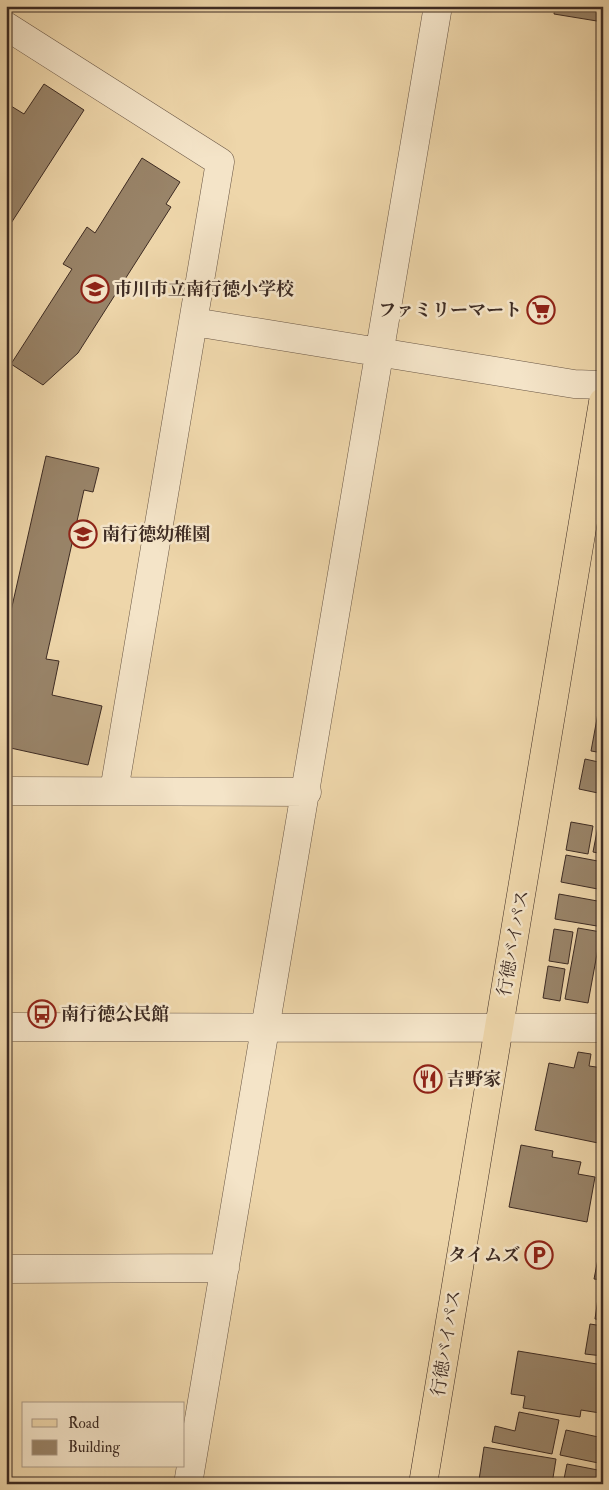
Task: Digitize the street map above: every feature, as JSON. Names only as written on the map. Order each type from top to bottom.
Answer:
[{"type":"main road","name":"行徳バイパス","points":[[423,1484],[603,402]]},
{"type":"street","points":[[188,1484],[307,792],[438,6]]},
{"type":"street","points":[[6,26],[220,162],[114,791]]},
{"type":"street","points":[[194,322],[574,384],[603,385]]},
{"type":"street","points":[[6,791],[307,792]]},
{"type":"street","points":[[6,1027],[603,1028]]},
{"type":"street","points":[[6,1269],[225,1268]]},
{"type":"building","points":[[555,6],[603,6],[603,22],[554,14]]},
{"type":"building","points":[[44,84],[84,110],[6,231],[6,114],[11,106],[24,114]]},
{"type":"building","points":[[142,158],[180,182],[166,204],[171,207],[78,353],[43,385],[11,364],[72,269],[63,264],[87,227],[95,233]]},
{"type":"building","points":[[46,456],[99,468],[93,492],[84,490],[46,659],[59,661],[52,695],[102,706],[88,765],[6,747],[6,633]]},
{"type":"building","points":[[603,686],[603,753],[591,751]]},
{"type":"building","points":[[585,759],[603,763],[598,793],[579,789]]},
{"type":"building","points":[[599,821],[603,822],[603,854],[593,852]]},
{"type":"building","points":[[571,822],[593,826],[588,854],[566,850]]},
{"type":"building","points":[[566,855],[603,862],[603,890],[561,882]]},
{"type":"building","points":[[559,894],[603,902],[603,927],[555,919]]},
{"type":"building","points":[[578,928],[601,932],[588,1003],[565,999]]},
{"type":"building","points":[[554,929],[573,932],[568,964],[549,961]]},
{"type":"building","points":[[548,966],[565,969],[560,1001],[543,998]]},
{"type":"building","points":[[578,1052],[591,1054],[589,1066],[603,1068],[603,1144],[535,1130],[549,1063],[574,1068]]},
{"type":"building","points":[[521,1145],[553,1151],[552,1157],[581,1162],[578,1174],[595,1177],[587,1222],[509,1207]]},
{"type":"building","points":[[599,1254],[603,1255],[603,1280],[594,1279]]},
{"type":"building","points":[[599,1291],[603,1292],[603,1320],[595,1319]]},
{"type":"building","points":[[590,1324],[603,1326],[603,1356],[585,1354]]},
{"type":"building","points":[[518,1351],[603,1365],[603,1427],[598,1426],[600,1413],[581,1410],[580,1417],[523,1408],[525,1396],[511,1394]]},
{"type":"building","points":[[519,1412],[559,1420],[552,1454],[492,1442],[495,1426],[515,1431]]},
{"type":"building","points":[[566,1430],[603,1438],[603,1464],[560,1455]]},
{"type":"building","points":[[484,1447],[556,1459],[552,1484],[505,1484],[479,1480]]},
{"type":"building","points":[[567,1464],[603,1471],[603,1484],[563,1484]]},
{"type":"place","name":"市川市立南行徳小学校","points":[[95,289]]},
{"type":"place","name":"ファミリーマート","points":[[541,310]]},
{"type":"place","name":"南行徳幼稚園","points":[[83,534]]},
{"type":"place","name":"南行徳公民館","points":[[42,1014]]},
{"type":"place","name":"吉野家","points":[[428,1079]]},
{"type":"place","name":"タイムズ","points":[[539,1255]]}]
